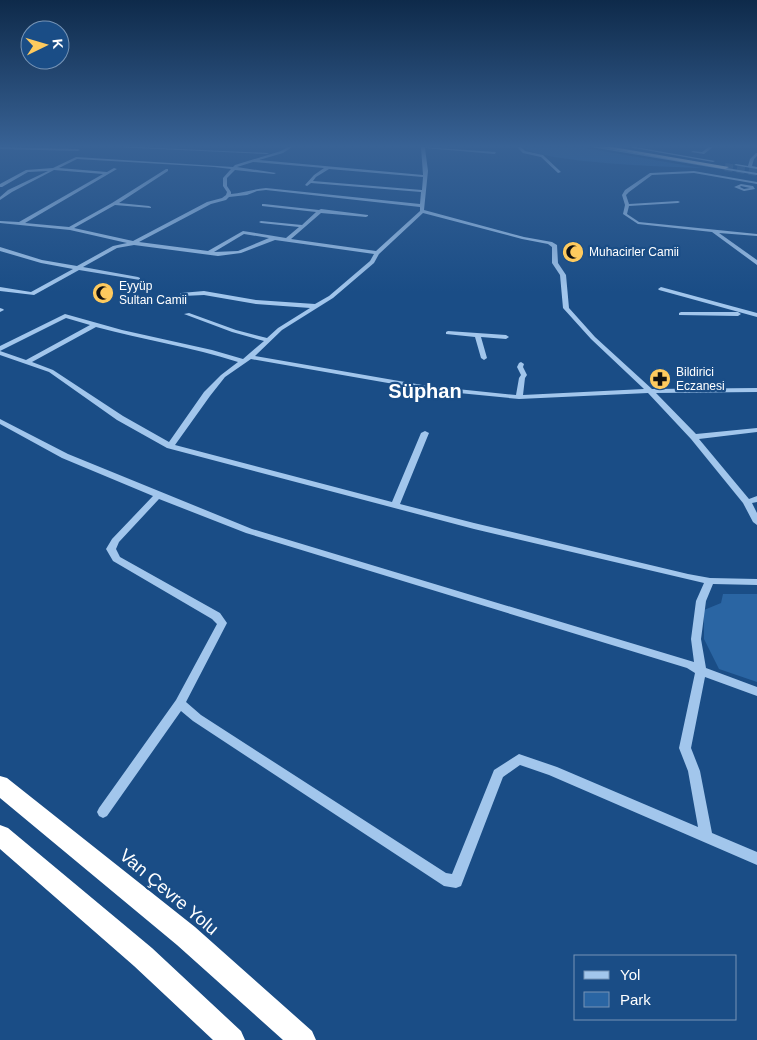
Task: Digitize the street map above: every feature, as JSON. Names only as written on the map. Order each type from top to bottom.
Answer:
[{"type":"highway","name":"Van Çevre Yolu","points":[[0,785],[186,936],[303,1040]]},
{"type":"highway","points":[[0,835],[143,957],[232,1040]]},
{"type":"street","points":[[20,224],[69,196]]},
{"type":"street","points":[[70,229],[127,196]]},
{"type":"street","points":[[0,289],[32,294],[116,247],[134,243],[209,203],[232,196]]},
{"type":"street","points":[[327,196],[422,208],[524,238],[550,242],[555,246],[555,263],[563,274],[566,308],[593,338],[650,391],[694,436],[747,502],[757,522]]},
{"type":"street","points":[[170,446],[207,394],[223,376],[246,359],[280,329],[331,297],[372,262],[377,253],[422,208],[423,196]]},
{"type":"street","points":[[625,196],[627,205],[625,214],[638,224],[757,235]]},
{"type":"street","points":[[627,205],[678,202]]},
{"type":"street","points":[[114,204],[149,207]]},
{"type":"street","points":[[264,205],[366,216]]},
{"type":"street","points":[[287,240],[321,210]]},
{"type":"street","points":[[0,222],[70,229],[134,243],[209,253],[240,252],[275,238]]},
{"type":"street","points":[[261,222],[302,226]]},
{"type":"street","points":[[714,231],[757,263]]},
{"type":"street","points":[[209,253],[243,232],[305,244],[377,253]]},
{"type":"street","points":[[0,249],[41,261],[138,279]]},
{"type":"street","points":[[662,290],[754,315]]},
{"type":"street","points":[[184,294],[203,292],[238,300],[315,306]]},
{"type":"street","points":[[187,314],[234,331],[268,340]]},
{"type":"street","points":[[681,314],[754,315]]},
{"type":"street","points":[[0,349],[65,316],[121,332],[246,359],[428,388],[519,397],[650,391],[757,390]]},
{"type":"street","points":[[26,363],[94,325]]},
{"type":"street","points":[[448,333],[506,337]]},
{"type":"street","points":[[478,336],[484,358]]},
{"type":"street","points":[[0,353],[51,371],[120,418],[170,446],[529,539],[710,581],[757,582]]},
{"type":"street","points":[[519,397],[524,375],[520,367],[521,364]]},
{"type":"street","points":[[0,421],[65,456],[249,531],[690,665],[757,692]]},
{"type":"street","points":[[694,436],[757,430]]},
{"type":"street","points":[[395,505],[425,433]]},
{"type":"street","points":[[103,812],[180,703],[222,624],[216,616],[116,559],[111,549],[115,541],[158,495]]},
{"type":"street","points":[[747,502],[757,499]]},
{"type":"street","points":[[706,836],[696,779],[685,748],[701,671],[696,639],[701,601],[710,581]]},
{"type":"street","points":[[180,703],[197,718],[444,879],[456,881],[498,774],[519,759],[757,859]]},
{"type":"green space","points":[[723,594],[757,594],[757,682],[719,669],[704,639],[704,610],[721,603]]},
{"type":"place","name":"Muhacirler Camii","points":[[573,252]]},
{"type":"place","name":"Eyyüp Sultan Camii","points":[[103,293]]},
{"type":"place","name":"Bildirici Eczanesi","points":[[660,379]]},
{"type":"district","name":"Süphan","points":[[425,391]]}]
